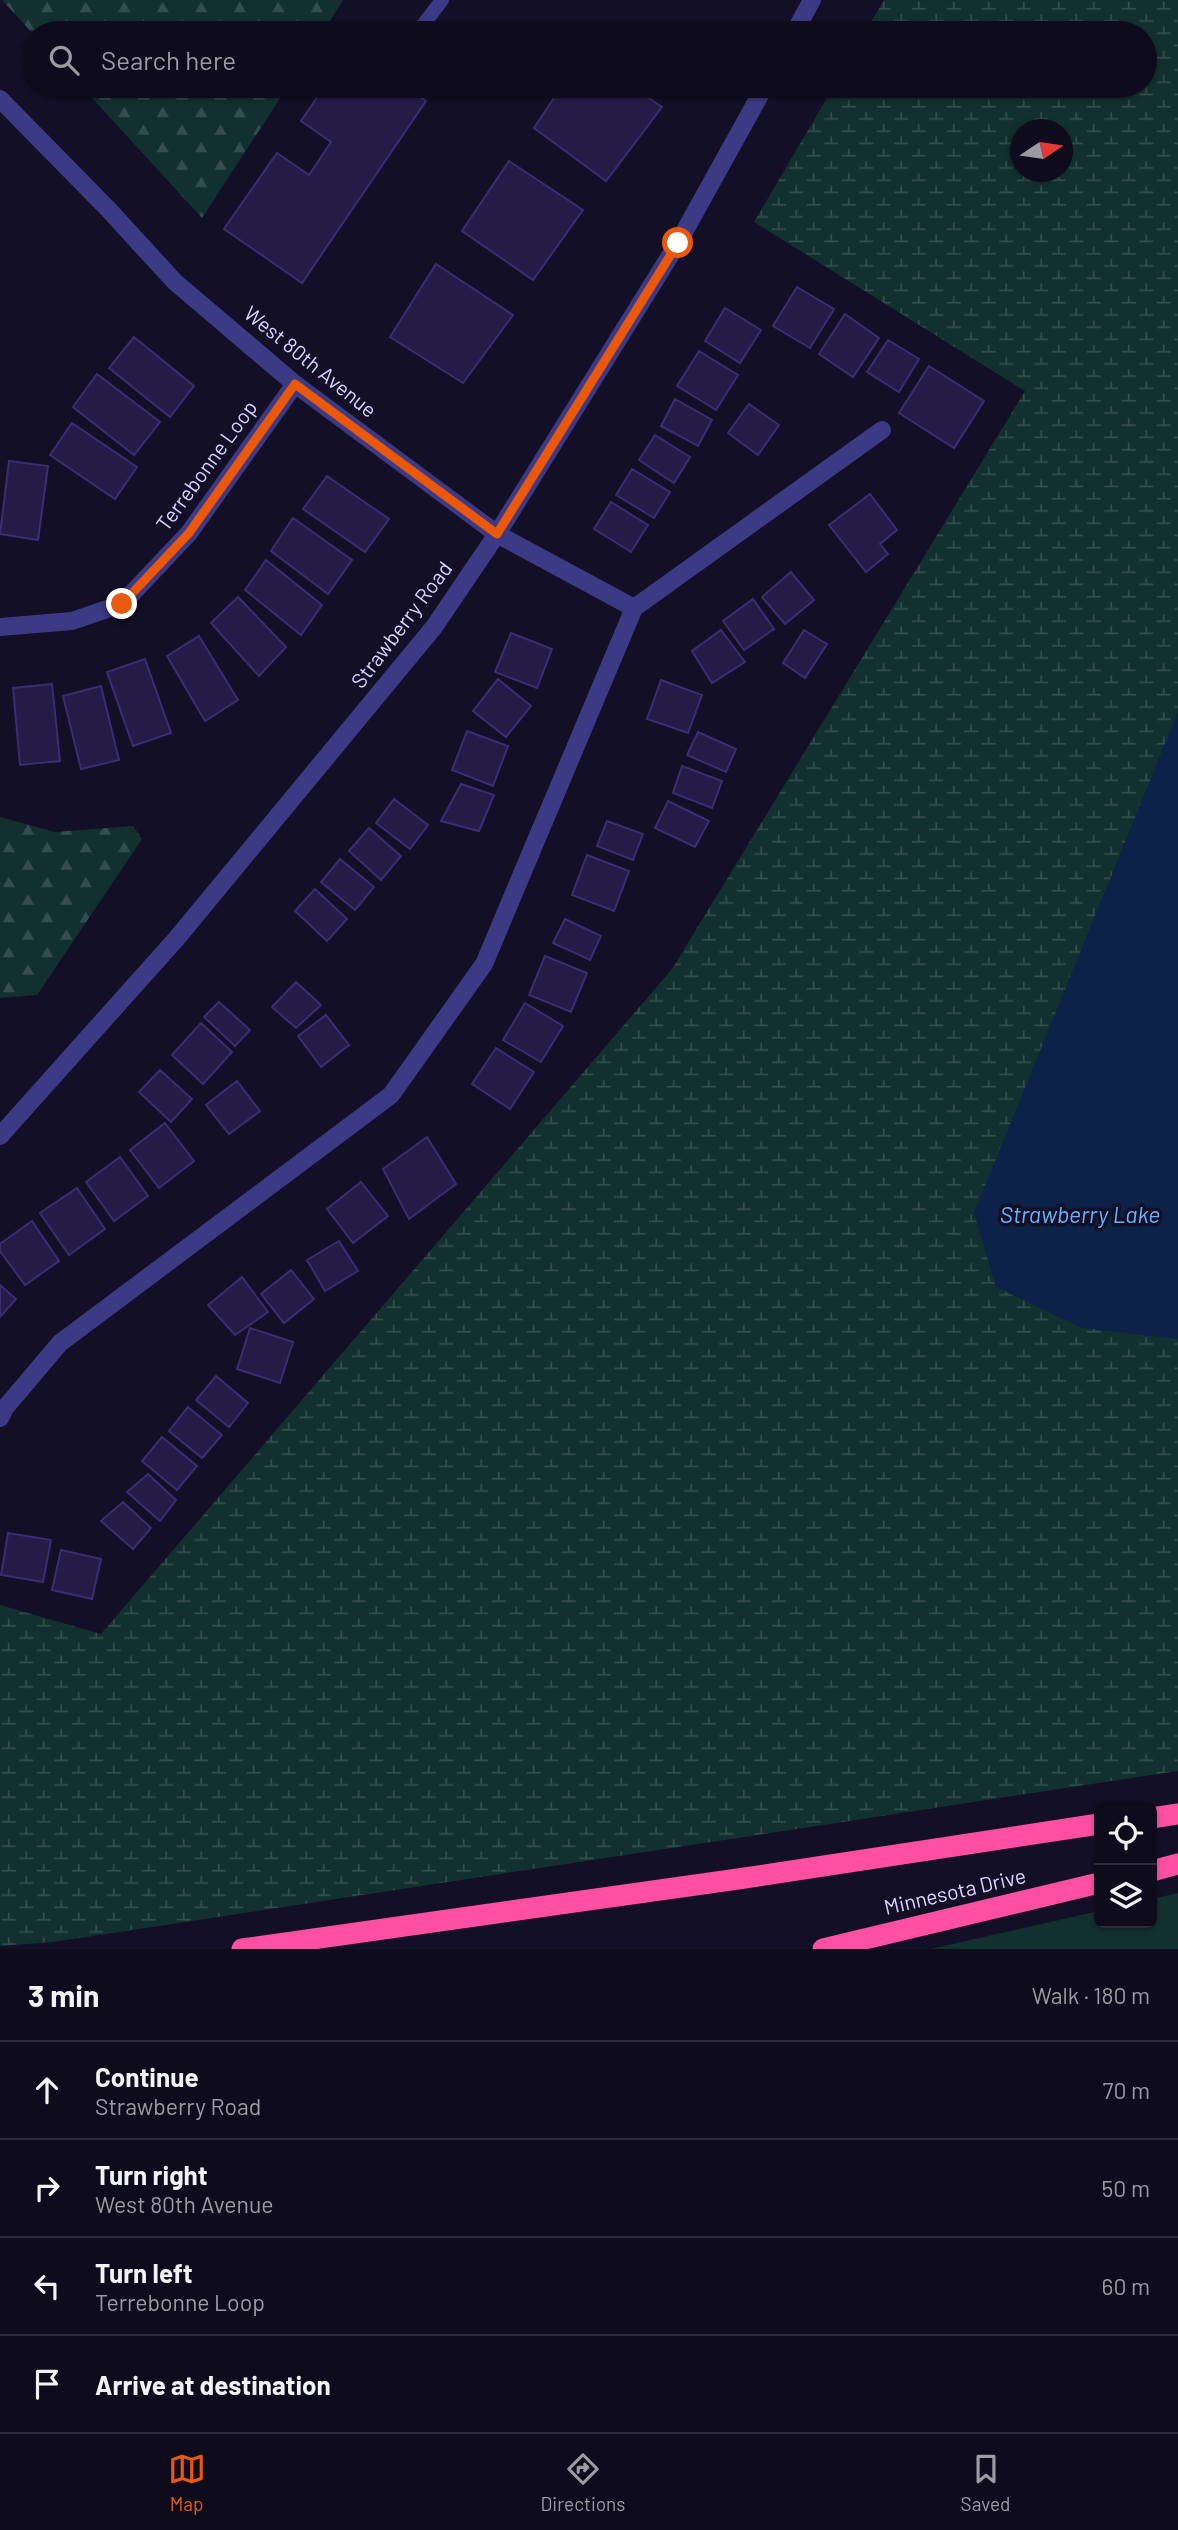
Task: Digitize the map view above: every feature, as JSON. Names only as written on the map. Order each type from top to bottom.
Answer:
[{"type":"highway","points":[[1157,1817],[1178,1814]]},
{"type":"highway","points":[[242,1949],[738,1879],[1094,1825]]},
{"type":"highway","points":[[1157,1870],[1178,1864]]},
{"type":"highway","name":"Minnesota Drive","points":[[822,1949],[1094,1884]]},
{"type":"street","points":[[801,21],[812,0]]},
{"type":"street","name":"Strawberry Road","points":[[0,1136],[177,938],[435,627],[497,534],[678,243],[758,98]]},
{"type":"street","name":"West 80th Avenue","points":[[0,99],[175,282],[295,384],[497,534],[634,608]]},
{"type":"street","name":"Terrebonne Loop","points":[[0,627],[72,621],[122,604],[189,533],[295,384]]},
{"type":"street","points":[[2,1410],[60,1343],[391,1095],[484,964],[634,608],[882,430]]},
{"type":"lane","points":[[426,21],[443,0]]},
{"type":"green space","points":[[2,0],[343,0],[330,21],[21,21]]},
{"type":"green space","points":[[884,0],[1178,0],[1178,1771],[53,1942],[0,1946],[0,1605],[101,1634],[672,969],[1025,391],[754,222],[827,98],[1157,98],[1157,21],[872,21]]},
{"type":"green space","points":[[92,98],[280,98],[202,218]]},
{"type":"green space","points":[[0,817],[55,832],[133,826],[142,839],[37,995],[0,998]]},
{"type":"green space","points":[[1178,1893],[1178,1949],[930,1949],[1094,1912],[1094,1928],[1157,1928],[1157,1898]]},
{"type":"water","name":"Strawberry Lake","points":[[1178,712],[1178,1339],[1082,1328],[996,1287],[974,1213]]},
{"type":"building","points":[[317,98],[422,98],[426,101],[302,283],[224,229],[277,153],[309,175],[331,142],[301,121]]},
{"type":"building","points":[[554,98],[649,98],[662,107],[606,181],[534,128]]},
{"type":"building","points":[[509,161],[583,210],[533,280],[462,231]]},
{"type":"building","points":[[436,264],[513,315],[463,383],[390,337]]},
{"type":"building","points":[[797,287],[834,309],[810,348],[773,326]]},
{"type":"building","points":[[725,308],[761,330],[740,363],[705,341]]},
{"type":"building","points":[[845,314],[879,338],[853,377],[819,354]]},
{"type":"building","points":[[134,337],[194,386],[170,417],[109,368]]},
{"type":"building","points":[[888,340],[919,359],[899,392],[867,372]]},
{"type":"building","points":[[699,351],[738,375],[716,410],[677,386]]},
{"type":"building","points":[[929,366],[984,401],[954,448],[899,413]]},
{"type":"building","points":[[97,374],[160,422],[134,455],[73,407]]},
{"type":"building","points":[[675,399],[712,420],[698,446],[661,426]]},
{"type":"building","points":[[749,404],[779,425],[758,455],[728,433]]},
{"type":"building","points":[[72,423],[137,467],[115,499],[50,455]]},
{"type":"building","points":[[655,435],[690,457],[674,483],[639,460]]},
{"type":"building","points":[[9,461],[48,466],[38,540],[0,534]]},
{"type":"building","points":[[632,469],[670,492],[654,518],[616,495]]},
{"type":"building","points":[[327,476],[389,519],[365,552],[303,509]]},
{"type":"building","points":[[870,494],[897,530],[880,544],[888,554],[866,572],[829,525]]},
{"type":"building","points":[[611,502],[648,525],[631,552],[594,529]]},
{"type":"building","points":[[293,518],[352,560],[328,594],[271,551]]},
{"type":"building","points":[[266,560],[322,605],[301,635],[245,590]]},
{"type":"building","points":[[791,572],[814,600],[785,624],[762,597]]},
{"type":"building","points":[[238,597],[286,647],[259,676],[211,623]]},
{"type":"building","points":[[753,599],[774,629],[744,650],[723,621]]},
{"type":"building","points":[[721,630],[745,662],[712,683],[692,651]]},
{"type":"building","points":[[804,630],[827,644],[805,678],[783,663]]},
{"type":"building","points":[[511,633],[552,649],[537,688],[495,672]]},
{"type":"building","points":[[199,636],[238,700],[205,721],[167,656]]},
{"type":"building","points":[[145,659],[171,733],[133,746],[107,672]]},
{"type":"building","points":[[498,679],[531,706],[506,737],[473,711]]},
{"type":"building","points":[[661,680],[702,695],[688,733],[647,719]]},
{"type":"building","points":[[52,684],[60,761],[20,765],[13,688]]},
{"type":"building","points":[[101,686],[119,760],[81,769],[63,696]]},
{"type":"building","points":[[467,731],[508,746],[493,786],[452,770]]},
{"type":"building","points":[[698,732],[736,749],[726,772],[687,755]]},
{"type":"building","points":[[682,766],[722,781],[712,808],[673,793]]},
{"type":"building","points":[[461,784],[494,795],[479,831],[441,821]]},
{"type":"building","points":[[394,799],[428,825],[410,849],[376,823]]},
{"type":"building","points":[[668,801],[709,821],[695,847],[655,828]]},
{"type":"building","points":[[607,821],[643,834],[633,860],[597,846]]},
{"type":"building","points":[[369,828],[401,856],[381,880],[349,851]]},
{"type":"building","points":[[587,855],[629,871],[614,911],[572,895]]},
{"type":"building","points":[[340,859],[374,887],[355,910],[321,882]]},
{"type":"building","points":[[315,889],[347,919],[327,941],[295,911]]},
{"type":"building","points":[[565,919],[601,936],[590,960],[553,943]]},
{"type":"building","points":[[545,956],[587,973],[571,1012],[529,995]]},
{"type":"building","points":[[296,982],[321,1005],[296,1028],[272,1007]]},
{"type":"building","points":[[219,1002],[250,1030],[235,1046],[204,1017]]},
{"type":"building","points":[[525,1003],[563,1026],[541,1062],[503,1040]]},
{"type":"building","points":[[326,1015],[349,1045],[321,1067],[298,1036]]},
{"type":"building","points":[[201,1023],[232,1052],[203,1084],[172,1055]]},
{"type":"building","points":[[496,1048],[534,1072],[510,1109],[472,1084]]},
{"type":"building","points":[[160,1070],[192,1099],[171,1122],[139,1092]]},
{"type":"building","points":[[237,1081],[260,1111],[229,1134],[206,1105]]},
{"type":"building","points":[[165,1123],[194,1161],[159,1188],[130,1150]]},
{"type":"building","points":[[427,1137],[456,1184],[409,1219],[383,1169]]},
{"type":"building","points":[[120,1157],[148,1196],[114,1221],[86,1182]]},
{"type":"building","points":[[361,1182],[388,1216],[353,1243],[327,1209]]},
{"type":"building","points":[[77,1188],[105,1229],[69,1255],[40,1213]]},
{"type":"building","points":[[32,1221],[59,1261],[25,1285],[0,1251],[0,1244]]},
{"type":"building","points":[[339,1241],[358,1271],[325,1291],[307,1260]]},
{"type":"building","points":[[291,1270],[314,1299],[284,1323],[261,1294]]},
{"type":"building","points":[[242,1277],[268,1312],[235,1335],[208,1305]]},
{"type":"building","points":[[0,1285],[16,1299],[0,1317]]},
{"type":"building","points":[[250,1328],[293,1342],[280,1383],[237,1369]]},
{"type":"building","points":[[216,1376],[248,1403],[229,1427],[196,1400]]},
{"type":"building","points":[[188,1407],[222,1435],[202,1458],[169,1431]]},
{"type":"building","points":[[162,1437],[197,1466],[177,1490],[142,1461]]},
{"type":"building","points":[[148,1474],[176,1500],[160,1521],[127,1492]]},
{"type":"building","points":[[123,1502],[151,1528],[133,1549],[101,1521]]},
{"type":"building","points":[[8,1533],[51,1540],[43,1582],[1,1575]]},
{"type":"building","points":[[61,1550],[101,1559],[92,1599],[52,1590]]},
{"type":"route","points":[[122,604],[189,533],[295,384],[497,534],[678,243]]}]
